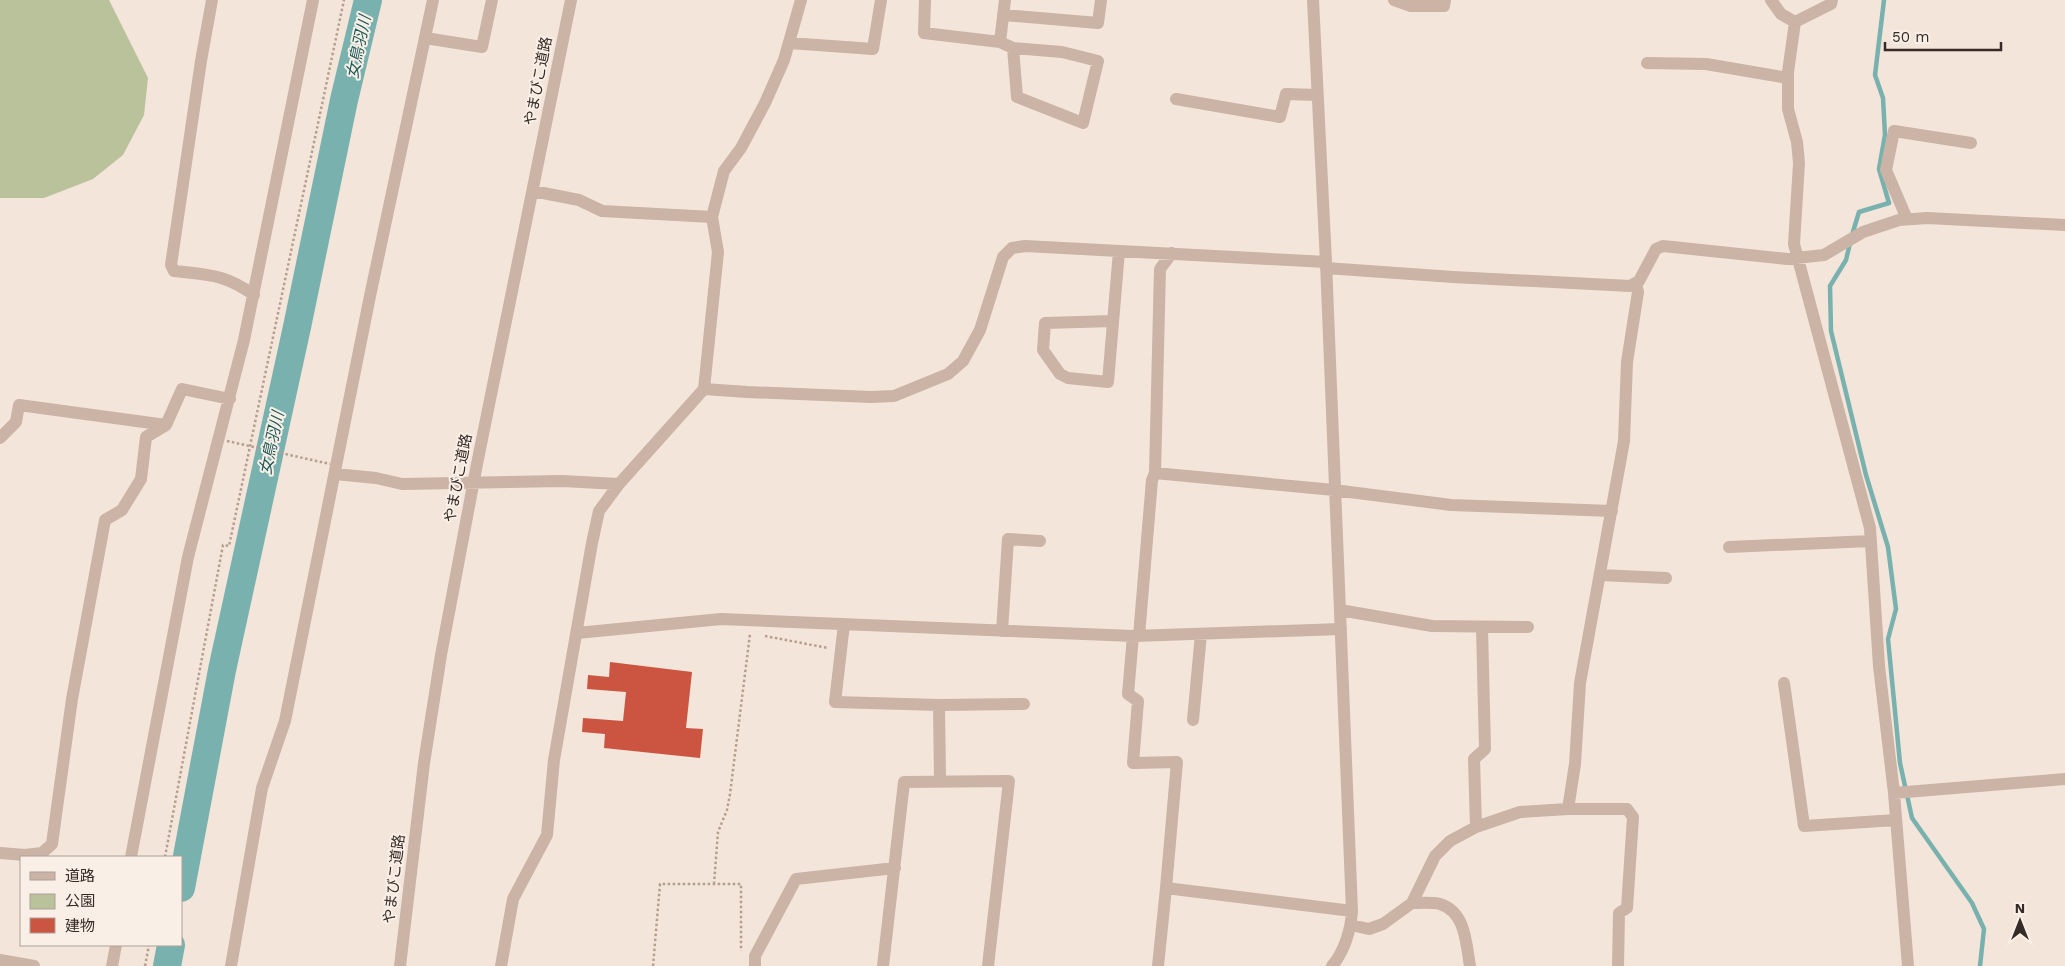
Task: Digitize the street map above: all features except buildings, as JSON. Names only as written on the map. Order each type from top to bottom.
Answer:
[{"type":"street","points":[[212,0],[201,61],[171,265],[174,272],[221,277],[238,284],[254,295]]},
{"type":"street","points":[[131,856],[188,558],[230,400],[254,295],[313,0]]},
{"type":"street","points":[[230,966],[262,788],[284,721],[333,469],[433,0]]},
{"type":"street","points":[[425,38],[482,47],[492,0]]},
{"type":"street","name":"やまびこ道路","points":[[400,966],[424,763],[441,655],[473,484],[571,0]]},
{"type":"street","points":[[501,966],[513,899],[547,836],[554,760],[599,511],[619,484],[704,389],[718,252],[712,217],[724,171],[741,148],[765,103],[784,60],[801,0]]},
{"type":"street","points":[[789,43],[873,49],[881,0]]},
{"type":"street","points":[[925,0],[924,33],[1000,42],[1013,48],[1062,52],[1098,62],[1083,123],[1016,97],[1013,48]]},
{"type":"street","points":[[1000,42],[1005,0]]},
{"type":"street","points":[[1003,16],[1098,24],[1101,0]]},
{"type":"street","points":[[1312,0],[1326,265],[1352,912],[1351,925],[1336,964]]},
{"type":"street","points":[[1394,0],[1411,6],[1444,6],[1445,0]]},
{"type":"street","points":[[1771,0],[1781,14],[1795,22]]},
{"type":"street","points":[[1795,22],[1831,4],[1832,0]]},
{"type":"street","points":[[1795,22],[1788,78],[1788,109],[1797,142],[1800,163],[1794,244],[1855,465],[1870,528],[1879,666],[1894,793],[1908,966]]},
{"type":"street","points":[[1647,63],[1706,64],[1788,78]]},
{"type":"street","points":[[1176,99],[1280,117],[1286,94],[1317,95]]},
{"type":"street","points":[[1907,219],[1886,170],[1894,131],[1971,144]]},
{"type":"street","points":[[533,191],[579,200],[602,211],[712,217]]},
{"type":"street","points":[[704,389],[871,397],[894,396],[948,374],[963,361],[980,330],[1003,257],[1012,248],[1025,246],[1172,253],[1630,286],[1639,281],[1656,249],[1663,246],[1786,259],[1824,255],[1863,232],[1907,219],[1927,218],[2065,225]]},
{"type":"street","points":[[1113,321],[1045,323],[1042,350],[1060,374],[1068,378],[1108,382],[1113,321],[1118,251]]},
{"type":"street","points":[[1158,966],[1177,762],[1133,763],[1138,701],[1128,694],[1152,480],[1155,473],[1160,269],[1172,253]]},
{"type":"street","points":[[1568,809],[1575,764],[1580,683],[1624,441],[1627,362],[1638,292],[1636,284]]},
{"type":"street","points":[[0,853],[25,855],[42,852],[52,844],[72,699],[105,520],[122,510],[141,479],[146,438],[166,425],[182,389],[230,400]]},
{"type":"street","points":[[0,438],[16,422],[19,405],[166,425]]},
{"type":"street","points":[[333,469],[402,484],[562,481],[619,484]]},
{"type":"street","points":[[1155,473],[1334,490],[1451,505],[1612,511]]},
{"type":"street","points":[[1002,631],[1008,539],[1040,541]]},
{"type":"street","points":[[1729,547],[1871,541]]},
{"type":"street","points":[[1600,575],[1666,578]]},
{"type":"street","points":[[1340,610],[1432,626],[1528,627]]},
{"type":"street","points":[[577,633],[721,619],[1136,636],[1341,629]]},
{"type":"street","points":[[844,624],[835,702],[939,705],[1024,704]]},
{"type":"street","points":[[1476,827],[1474,759],[1485,749],[1482,628]]},
{"type":"street","points":[[1193,720],[1201,634]]},
{"type":"street","points":[[1784,683],[1804,826],[1896,820]]},
{"type":"street","points":[[939,705],[940,780]]},
{"type":"street","points":[[1894,793],[2065,779]]},
{"type":"street","points":[[883,966],[904,782],[940,780],[1009,781],[988,966]]},
{"type":"street","points":[[1351,925],[1369,929],[1383,924],[1412,903],[1435,856],[1450,841],[1476,827],[1520,812],[1568,809],[1627,809],[1633,817],[1627,908],[1619,913],[1618,966]]},
{"type":"street","points":[[755,961],[796,879],[895,868]]},
{"type":"street","points":[[1166,888],[1352,912]]},
{"type":"street","points":[[1412,903],[1439,904],[1451,909],[1460,920],[1470,966]]},
{"type":"street","points":[[112,966],[116,946]]},
{"type":"street","points":[[0,960],[34,966]]},
{"type":"path","points":[[165,856],[223,545],[229,546],[344,0]]},
{"type":"path","points":[[227,441],[333,469]]},
{"type":"path","points":[[714,884],[718,832],[727,810],[730,794],[750,633]]},
{"type":"path","points":[[760,635],[841,650]]},
{"type":"path","points":[[653,966],[660,884],[741,884],[741,953],[755,961]]},
{"type":"path","points":[[145,966],[149,946]]},
{"type":"green space","points":[[0,0],[109,0],[148,78],[144,115],[123,155],[93,179],[44,198],[0,198]]},
{"type":"waterway","name":"女鳥羽川","points":[[182,883],[222,670],[297,327],[344,100],[368,0]]},
{"type":"waterway","points":[[1852,235],[1859,212],[1889,203],[1879,169],[1885,135],[1883,98],[1875,75],[1884,0]]},
{"type":"waterway","points":[[1850,243],[1846,260],[1830,286],[1831,331],[1866,475],[1888,547],[1896,609],[1888,639],[1900,763],[1912,818],[1972,903],[1984,929],[1980,966]]},
{"type":"waterway","name":"女鳥羽川","points":[[167,966],[171,946]]}]
